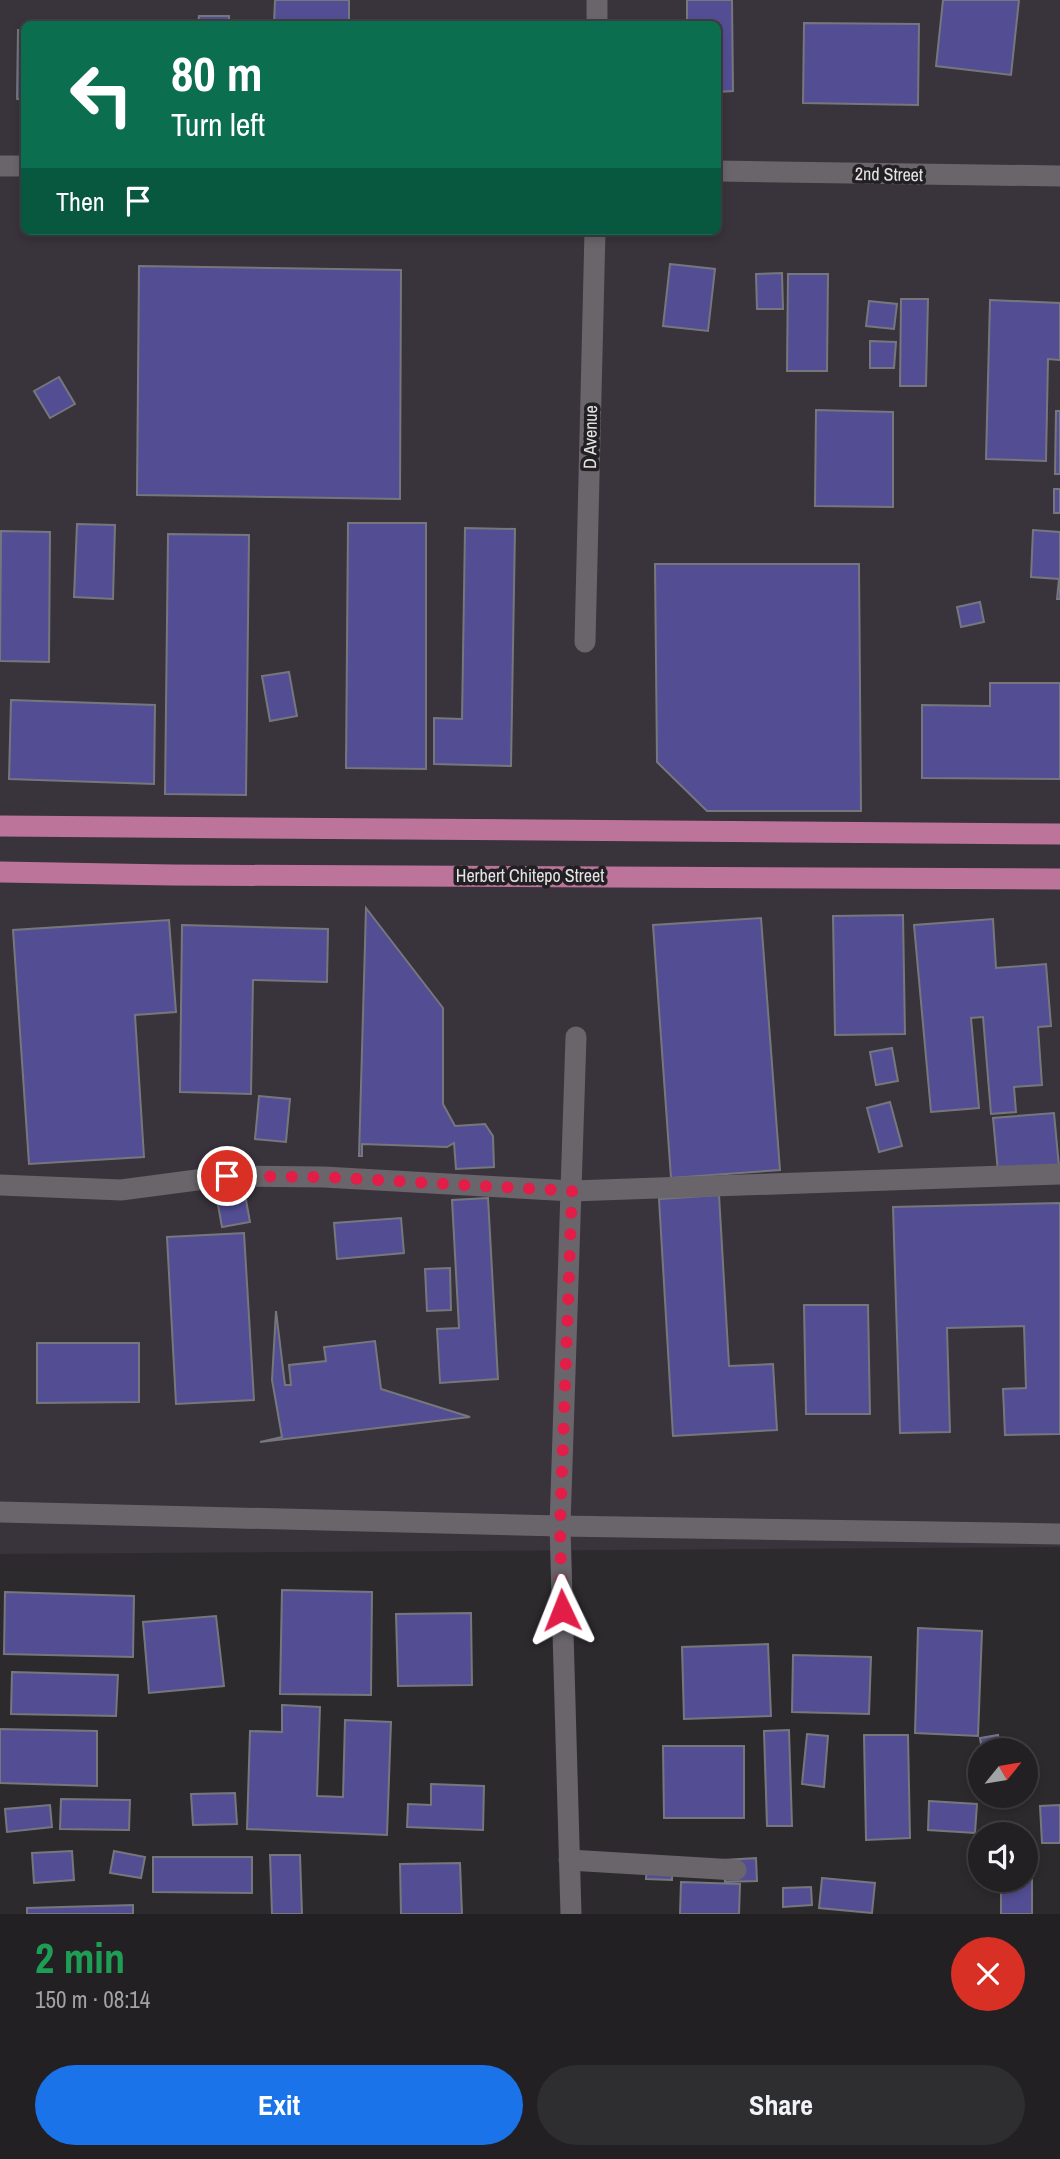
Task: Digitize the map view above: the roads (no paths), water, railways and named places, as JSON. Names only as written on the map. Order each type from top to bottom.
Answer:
[{"type":"highway","points":[[0,826],[1060,834]]},
{"type":"highway","name":"Herbert Chitepo Street","points":[[0,872],[1060,879]]},
{"type":"street","points":[[597,0],[597,21]]},
{"type":"street","points":[[0,166],[21,166]]},
{"type":"street","name":"2nd Street","points":[[721,171],[1060,176]]},
{"type":"street","name":"D Avenue","points":[[585,642],[595,235]]},
{"type":"street","points":[[571,1914],[560,1527],[576,1037]]},
{"type":"street","points":[[0,1185],[121,1190],[227,1176],[324,1177],[572,1191],[1060,1174]]},
{"type":"street","points":[[0,1512],[560,1527],[1060,1534]]},
{"type":"street","points":[[569,1860],[736,1870]]}]
